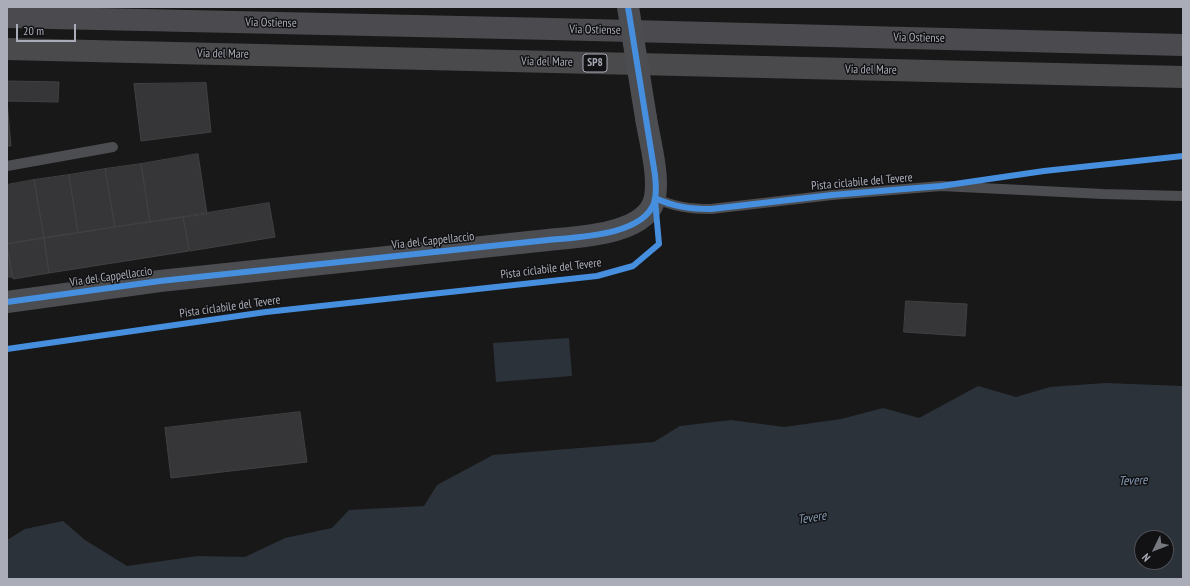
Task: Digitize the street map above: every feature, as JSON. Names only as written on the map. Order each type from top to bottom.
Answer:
[{"type":"main road","name":"Via Ostiense","points":[[7,18],[545,29],[1183,45]]},
{"type":"main road","name":"Via del Mare","points":[[7,49],[1183,77]]},
{"type":"street","name":"Via del Cappellaccio","points":[[7,302],[160,281],[593,235],[620,230],[631,225],[648,212],[654,203],[656,175],[628,7]]},
{"type":"lane","points":[[7,166],[113,147]]},
{"type":"lane","name":"Pista ciclabile del Tevere","points":[[655,198],[667,204],[680,207],[711,209],[832,195],[941,186],[1102,194],[1183,196]]},
{"type":"water","points":[[569,338],[572,376],[496,382],[493,343]]},
{"type":"water","name":"Tevere","points":[[1105,383],[1183,386],[1183,579],[7,579],[7,540],[25,529],[63,521],[85,540],[127,566],[198,556],[245,557],[285,538],[332,528],[349,510],[424,506],[437,485],[493,455],[654,442],[680,426],[731,420],[784,427],[841,419],[883,408],[919,418],[978,386],[1016,397],[1050,387]]},
{"type":"building","points":[[7,81],[59,82],[58,102],[7,101]]},
{"type":"building","points":[[206,83],[211,132],[141,141],[134,84]]},
{"type":"building","points":[[7,101],[11,146],[7,146]]},
{"type":"building","points":[[198,154],[207,214],[150,222],[141,164]]},
{"type":"building","points":[[141,164],[150,222],[115,227],[105,169]]},
{"type":"building","points":[[105,169],[115,227],[78,233],[69,175]]},
{"type":"building","points":[[69,175],[78,233],[44,238],[34,180]]},
{"type":"building","points":[[34,180],[44,238],[7,244],[7,185]]},
{"type":"building","points":[[269,203],[275,237],[190,251],[183,217]]},
{"type":"building","points":[[183,217],[189,251],[49,273],[44,238]]},
{"type":"building","points":[[44,238],[49,273],[13,279],[7,244]]},
{"type":"building","points":[[7,244],[12,277],[7,277]]},
{"type":"building","points":[[906,301],[967,304],[965,336],[904,332]]},
{"type":"building","points":[[300,412],[307,462],[171,478],[165,428]]},
{"type":"cycle path","points":[[7,302],[160,281],[591,236],[607,233],[636,222],[647,214],[654,203],[656,196],[656,185],[628,7]]},
{"type":"cycle path","points":[[655,198],[669,204],[683,207],[711,209],[832,195],[941,186],[1044,171],[1183,156]]},
{"type":"cycle path","points":[[7,349],[266,312],[597,276],[633,266],[659,244],[655,200]]}]
